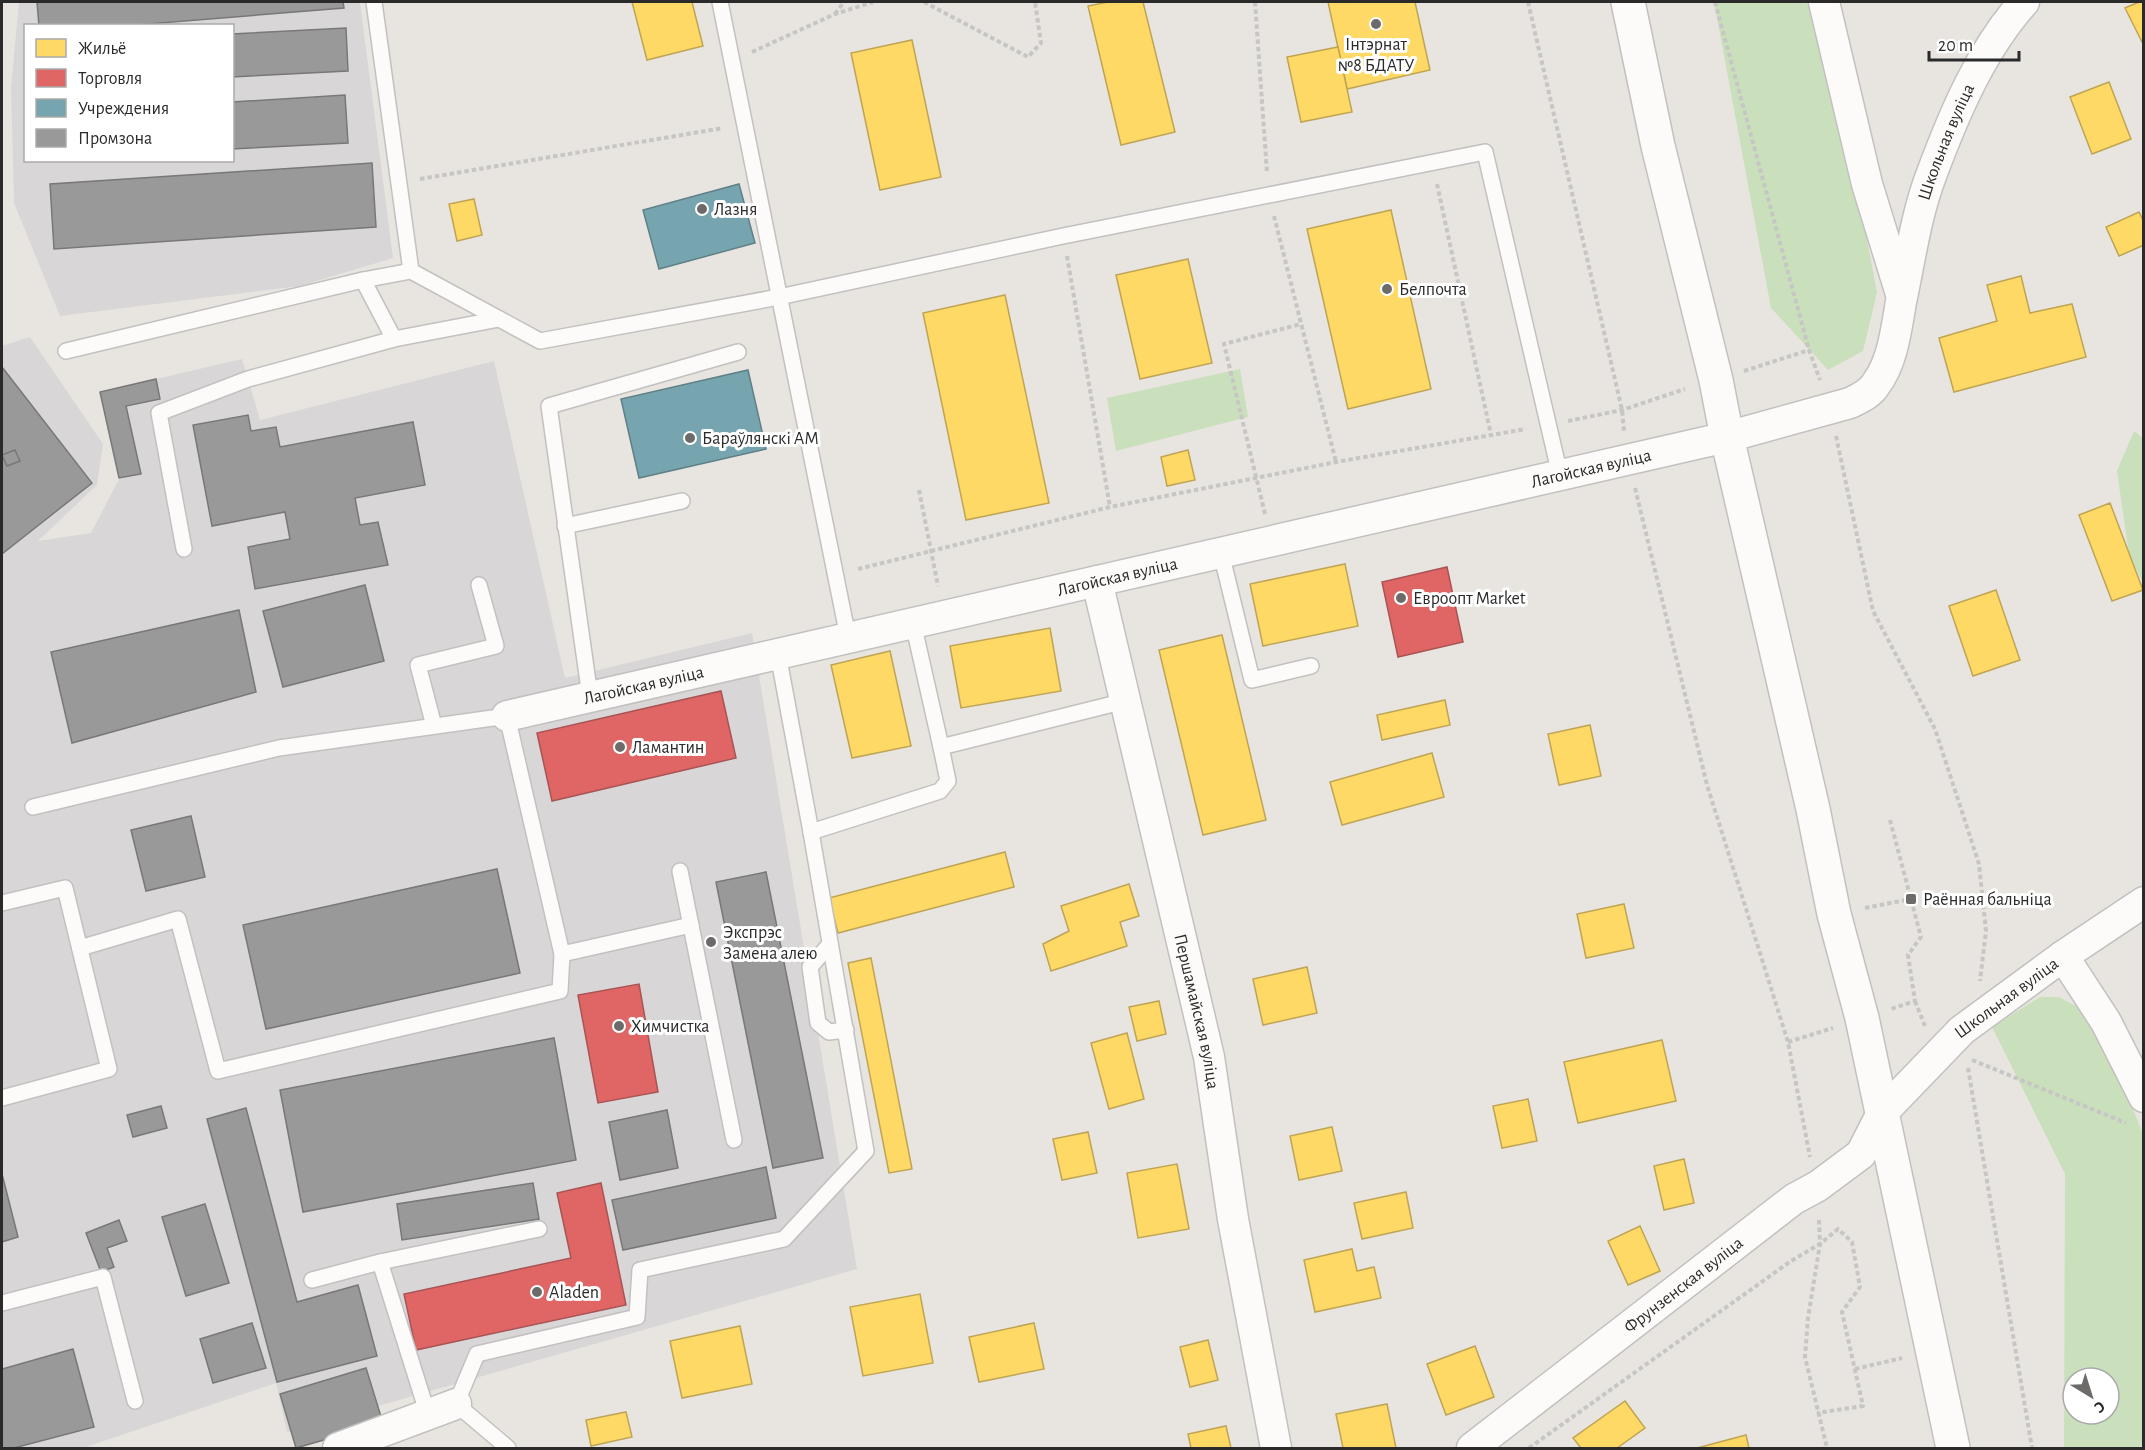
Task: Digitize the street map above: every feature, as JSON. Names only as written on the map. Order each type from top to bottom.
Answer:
[{"type":"main road","points":[[1628,2],[1658,146],[1716,380],[1727,437],[1813,808],[1834,914],[1862,1018],[1953,1449]]},
{"type":"street","name":"Школьная вуліца","points":[[1824,2],[1867,184],[1902,298]]},
{"type":"street","name":"Школьная вуліца","points":[[1727,437],[1830,409],[1865,396],[1875,386],[1893,344],[1912,245],[1931,175],[1976,72],[2011,16],[2024,2]]},
{"type":"street","name":"Лагойская вуліца","points":[[507,716],[1727,437]]},
{"type":"street","name":"Першамайская вуліца","points":[[1096,581],[1209,1057],[1233,1219],[1276,1449]]},
{"type":"street","name":"Школьная вуліца","points":[[1882,1113],[1962,1030],[2063,956],[2144,902]]},
{"type":"street","points":[[2063,956],[2106,1022],[2144,1097]]},
{"type":"street","name":"Фрунзенская вуліца","points":[[1472,1449],[1794,1199],[1818,1186],[1861,1154],[1882,1113]]},
{"type":"street","points":[[338,1449],[456,1404]]},
{"type":"lane","points":[[374,2],[411,271]]},
{"type":"lane","points":[[720,2],[848,637]]},
{"type":"lane","points":[[66,351],[363,280],[411,271],[540,341],[779,297],[1063,236],[1485,152],[1560,475]]},
{"type":"lane","points":[[363,280],[394,339]]},
{"type":"lane","points":[[184,549],[159,413],[248,379],[394,339],[499,319]]},
{"type":"lane","points":[[590,696],[549,406],[738,352]]},
{"type":"lane","points":[[565,526],[682,501]]},
{"type":"lane","points":[[1221,553],[1252,680],[1311,666]]},
{"type":"lane","points":[[434,726],[418,665],[496,646],[479,585]]},
{"type":"lane","points":[[811,832],[940,791],[948,781],[913,623]]},
{"type":"lane","points":[[508,1449],[456,1404],[477,1354],[636,1317],[640,1270],[784,1239],[866,1151],[778,654]]},
{"type":"lane","points":[[941,747],[1125,701]]},
{"type":"lane","points":[[33,807],[279,748],[507,716],[562,954],[560,991],[218,1071],[178,919],[80,948]]},
{"type":"lane","points":[[680,871],[734,1140]]},
{"type":"lane","points":[[2,903],[65,888],[109,1069],[2,1098]]},
{"type":"lane","points":[[562,954],[691,926]]},
{"type":"lane","points":[[830,944],[810,967],[818,1023],[829,1032],[846,1030]]},
{"type":"lane","points":[[312,1280],[380,1262],[539,1229]]},
{"type":"lane","points":[[380,1262],[428,1415]]},
{"type":"lane","points":[[2,1303],[103,1277],[135,1401]]},
{"type":"path","points":[[835,14],[844,2]]},
{"type":"path","points":[[732,61],[835,14],[873,2]]},
{"type":"path","points":[[924,2],[1028,57],[1041,43],[1035,2]]},
{"type":"path","points":[[1255,2],[1269,195],[1336,462]]},
{"type":"path","points":[[1528,2],[1622,410],[1628,460],[1707,785],[1788,1042],[1818,1186],[1820,1244],[1808,1318],[1805,1357],[1827,1449]]},
{"type":"path","points":[[1715,2],[1809,350],[1830,409],[1873,610],[1935,729],[1979,864],[1986,931],[1979,985]]},
{"type":"path","points":[[400,182],[744,125]]},
{"type":"path","points":[[1433,162],[1491,435]]},
{"type":"path","points":[[1063,236],[1110,507]]},
{"type":"path","points":[[1272,541],[1224,344],[1301,324]]},
{"type":"path","points":[[835,574],[1110,507],[1336,462],[1622,410],[1809,350]]},
{"type":"path","points":[[919,490],[945,616]]},
{"type":"path","points":[[1890,820],[1921,937]]},
{"type":"path","points":[[1834,914],[1911,899]]},
{"type":"path","points":[[2032,1449],[1966,1058],[2132,1126]]},
{"type":"path","points":[[1529,1449],[1791,1261],[1820,1244],[1838,1228],[1852,1242],[1860,1287],[1842,1312],[1863,1406],[1817,1413]]},
{"type":"path","points":[[1855,1369],[1932,1351]]},
{"type":"shaded area","points":[[19,2],[360,2],[393,258],[300,286],[60,316],[14,203],[11,88]]},
{"type":"shaded area","points":[[30,337],[103,444],[97,485],[38,541],[91,533],[119,479],[100,392],[242,359],[260,420],[494,361],[565,678],[752,633],[857,1269],[287,1432],[276,1383],[83,1448],[2,1448],[2,346]]},
{"type":"green space","points":[[1714,2],[1823,2],[1877,293],[1863,351],[1828,370],[1771,308]]},
{"type":"green space","points":[[1240,369],[1248,417],[1116,451],[1107,398]]},
{"type":"green space","points":[[2134,431],[2143,438],[2143,583],[2129,555],[2117,471]]},
{"type":"green space","points":[[2040,997],[2059,997],[2080,1008],[2126,1092],[2143,1134],[2144,1445],[2137,1448],[2064,1448],[2064,1426],[2121,1426],[2121,1366],[2064,1366],[2065,1174],[1992,1027]]},
{"type":"building: Жильё","points":[[632,2],[692,2],[703,46],[647,60]]},
{"type":"building: Жильё","points":[[1108,2],[1143,2],[1175,132],[1121,145],[1088,6]]},
{"type":"building: Жильё","name":"Інтэрнат №8 БДАТУ","points":[[1328,2],[1415,2],[1430,70],[1347,89]]},
{"type":"building: Жильё","points":[[2144,2],[2144,46],[2125,8]]},
{"type":"building: Жильё","points":[[912,40],[941,177],[880,190],[851,53]]},
{"type":"building: Жильё","points":[[1338,47],[1352,112],[1301,122],[1287,57]]},
{"type":"building: Жильё","points":[[2109,82],[2131,139],[2092,154],[2070,97]]},
{"type":"building: Жильё","points":[[474,199],[482,235],[457,241],[449,204]]},
{"type":"building: Жильё","points":[[1391,210],[1431,389],[1348,409],[1307,229]]},
{"type":"building: Жильё","points":[[2139,212],[2144,222],[2144,245],[2119,256],[2106,227]]},
{"type":"building: Жильё","points":[[1188,259],[1212,363],[1140,379],[1116,275]]},
{"type":"building: Жильё","points":[[2021,276],[2030,313],[2072,304],[2086,357],[1954,392],[1939,338],[1997,321],[1987,285]]},
{"type":"building: Жильё","points":[[1005,295],[1049,503],[966,520],[923,313]]},
{"type":"building: Жильё","points":[[1188,450],[1195,480],[1167,486],[1161,457]]},
{"type":"building: Жильё","points":[[2110,503],[2143,590],[2112,601],[2079,515]]},
{"type":"building: Жильё","points":[[1345,564],[1358,626],[1263,646],[1250,584]]},
{"type":"building: Жильё","points":[[1996,590],[2020,660],[1973,676],[1949,606]]},
{"type":"building: Жильё","points":[[1050,628],[1061,691],[961,708],[950,646]]},
{"type":"building: Жильё","points":[[1222,635],[1266,820],[1203,835],[1159,650]]},
{"type":"building: Жильё","points":[[890,651],[911,746],[852,758],[831,665]]},
{"type":"building: Жильё","points":[[1445,700],[1450,725],[1382,740],[1377,715]]},
{"type":"building: Жильё","points":[[1590,725],[1601,776],[1559,785],[1548,734]]},
{"type":"building: Жильё","points":[[1432,753],[1444,797],[1342,825],[1330,782]]},
{"type":"building: Жильё","points":[[1005,852],[1014,887],[838,933],[829,898]]},
{"type":"building: Жильё","points":[[1129,884],[1139,916],[1120,922],[1127,946],[1051,971],[1043,944],[1069,931],[1061,906]]},
{"type":"building: Жильё","points":[[1624,904],[1634,948],[1586,958],[1577,914]]},
{"type":"building: Жильё","points":[[871,958],[912,1169],[889,1173],[848,963]]},
{"type":"building: Жильё","points":[[1307,967],[1317,1013],[1263,1025],[1253,979]]},
{"type":"building: Жильё","points":[[1159,1001],[1166,1034],[1137,1041],[1129,1007]]},
{"type":"building: Жильё","points":[[1127,1033],[1144,1099],[1109,1109],[1091,1043]]},
{"type":"building: Жильё","points":[[1662,1040],[1676,1101],[1578,1123],[1564,1062]]},
{"type":"building: Жильё","points":[[1528,1099],[1537,1141],[1502,1148],[1493,1106]]},
{"type":"building: Жильё","points":[[1332,1127],[1342,1171],[1299,1180],[1290,1136]]},
{"type":"building: Жильё","points":[[1088,1132],[1097,1173],[1062,1180],[1053,1139]]},
{"type":"building: Жильё","points":[[1684,1159],[1694,1203],[1664,1210],[1654,1166]]},
{"type":"building: Жильё","points":[[1177,1164],[1189,1229],[1138,1238],[1127,1173]]},
{"type":"building: Жильё","points":[[1406,1192],[1413,1228],[1362,1239],[1354,1203]]},
{"type":"building: Жильё","points":[[1640,1226],[1660,1271],[1628,1285],[1608,1241]]},
{"type":"building: Жильё","points":[[1352,1249],[1357,1271],[1374,1267],[1381,1298],[1315,1312],[1304,1260]]},
{"type":"building: Жильё","points":[[920,1294],[933,1363],[863,1376],[850,1307]]},
{"type":"building: Жильё","points":[[1034,1323],[1044,1369],[979,1382],[969,1337]]},
{"type":"building: Жильё","points":[[740,1326],[752,1384],[682,1398],[670,1341]]},
{"type":"building: Жильё","points":[[1208,1340],[1218,1380],[1190,1387],[1180,1347]]},
{"type":"building: Жильё","points":[[1475,1346],[1494,1397],[1446,1415],[1427,1364]]},
{"type":"building: Жильё","points":[[1625,1401],[1645,1428],[1617,1448],[1581,1448],[1573,1438]]},
{"type":"building: Жильё","points":[[1387,1404],[1396,1448],[1343,1448],[1336,1414]]},
{"type":"building: Жильё","points":[[626,1412],[632,1437],[591,1446],[586,1420]]},
{"type":"building: Жильё","points":[[1226,1426],[1231,1448],[1191,1448],[1188,1434]]},
{"type":"building: Жильё","points":[[1746,1435],[1749,1448],[1697,1448]]},
{"type":"building: Торговля","points":[[1447,567],[1463,642],[1398,657],[1382,582]]},
{"type":"building: Торговля","points":[[721,691],[736,758],[552,801],[537,733]]},
{"type":"building: Торговля","points":[[639,984],[658,1092],[598,1103],[578,995]]},
{"type":"building: Торговля","points":[[601,1183],[626,1305],[416,1350],[404,1294],[571,1258],[557,1193]]},
{"type":"building: Учреждения","points":[[739,184],[755,243],[659,269],[643,210]]},
{"type":"building: Учреждения","points":[[748,370],[766,449],[639,478],[621,399]]},
{"type":"building: Промзона","points":[[37,2],[343,2],[344,8],[148,24],[39,24]]},
{"type":"building: Промзона","points":[[346,28],[348,71],[234,77],[234,34]]},
{"type":"building: Промзона","points":[[345,95],[348,143],[234,149],[234,102]]},
{"type":"building: Промзона","points":[[372,163],[376,227],[54,249],[50,184]]},
{"type":"building: Промзона","points":[[2,367],[92,483],[2,554]]},
{"type":"building: Промзона","points":[[156,379],[160,399],[126,406],[141,474],[119,478],[100,392]]},
{"type":"building: Промзона","points":[[248,415],[251,431],[276,427],[280,447],[413,422],[425,485],[355,498],[360,525],[378,522],[388,565],[255,589],[248,547],[290,539],[285,512],[212,526],[193,425]]},
{"type":"building: Промзона","points":[[15,450],[20,461],[7,466],[2,455]]},
{"type":"building: Промзона","points":[[365,585],[384,661],[283,687],[263,611]]},
{"type":"building: Промзона","points":[[239,610],[256,692],[72,743],[51,652]]},
{"type":"building: Промзона","points":[[191,816],[205,877],[146,891],[131,830]]},
{"type":"building: Промзона","points":[[497,869],[520,973],[266,1029],[243,925]]},
{"type":"building: Промзона","points":[[766,872],[823,1158],[773,1168],[716,882]]},
{"type":"building: Промзона","points":[[554,1038],[576,1160],[303,1212],[280,1090]]},
{"type":"building: Промзона","points":[[161,1106],[167,1128],[133,1137],[127,1115]]},
{"type":"building: Промзона","points":[[246,1108],[297,1302],[358,1285],[377,1356],[277,1382],[207,1119]]},
{"type":"building: Промзона","points":[[667,1110],[678,1168],[620,1180],[609,1122]]},
{"type":"building: Промзона","points":[[766,1167],[776,1218],[623,1250],[612,1200]]},
{"type":"building: Промзона","points":[[2,1174],[18,1237],[2,1242]]},
{"type":"building: Промзона","points":[[533,1183],[539,1219],[402,1240],[397,1204]]},
{"type":"building: Промзона","points":[[205,1204],[229,1283],[186,1296],[162,1217]]},
{"type":"building: Промзона","points":[[119,1220],[127,1241],[107,1248],[114,1267],[101,1272],[86,1233]]},
{"type":"building: Промзона","points":[[252,1323],[266,1368],[213,1383],[200,1339]]},
{"type":"building: Промзона","points":[[73,1349],[94,1427],[14,1448],[2,1448],[2,1369]]},
{"type":"building: Промзона","points":[[366,1368],[383,1423],[296,1448],[280,1394]]},
{"type":"place","name":"Інтэрнат №8 БДАТУ","points":[[1376,24]]},
{"type":"place","name":"Лазня","points":[[702,209]]},
{"type":"place","name":"Белпочта","points":[[1387,289]]},
{"type":"place","name":"Бараўлянскі АМ","points":[[690,438]]},
{"type":"place","name":"Евроопт Market","points":[[1401,598]]},
{"type":"place","name":"Ламантин","points":[[620,747]]},
{"type":"place","name":"Раённая бальніца","points":[[1911,899]]},
{"type":"place","name":"Экспрэс Замена алею","points":[[711,942]]},
{"type":"place","name":"Химчистка","points":[[619,1026]]},
{"type":"place","name":"Aladen","points":[[537,1292]]}]
